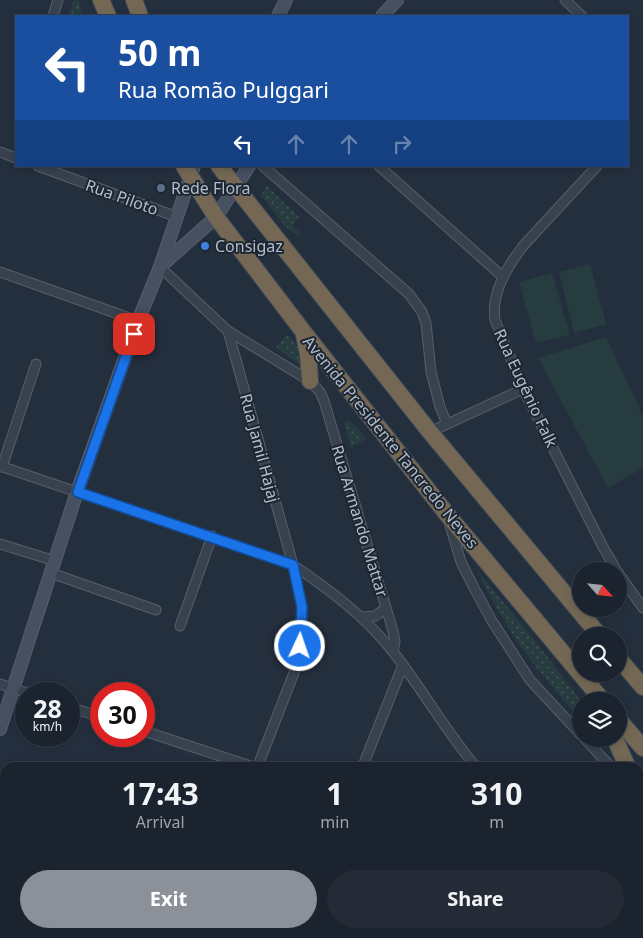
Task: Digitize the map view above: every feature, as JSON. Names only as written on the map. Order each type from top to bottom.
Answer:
[{"type":"highway","points":[[101,0],[108,15]]},
{"type":"highway","points":[[134,0],[140,15]]},
{"type":"highway","points":[[220,167],[430,432],[592,627]]},
{"type":"highway","name":"Avenida Presidente Tancredo Neves","points":[[190,169],[216,217],[302,330],[446,513],[594,692]]},
{"type":"highway","points":[[302,330],[315,386]]},
{"type":"highway","points":[[627,668],[643,687]]},
{"type":"highway","points":[[627,729],[643,748]]},
{"type":"highway","points":[[619,747],[625,762]]},
{"type":"main road","points":[[278,15],[286,0]]},
{"type":"main road","points":[[383,15],[397,0]]},
{"type":"main road","points":[[160,267],[216,217],[248,167]]},
{"type":"main road","points":[[0,729],[78,492],[177,217],[190,169]]},
{"type":"street","points":[[53,15],[58,0]]},
{"type":"street","points":[[565,0],[581,15]]},
{"type":"street","points":[[0,152],[15,158]]},
{"type":"street","name":"Rua Piloto","points":[[41,167],[177,217]]},
{"type":"street","points":[[265,167],[409,294],[422,312],[426,323],[431,372],[440,407],[447,424]]},
{"type":"street","points":[[380,167],[503,278]]},
{"type":"street","name":"Rua Eugênio Falk","points":[[596,167],[514,258],[503,278],[494,309],[495,320],[523,389],[612,562]]},
{"type":"street","points":[[160,267],[228,331],[315,386]]},
{"type":"street","points":[[0,272],[138,321]]},
{"type":"street","name":"Rua Jamil Hajaj","points":[[228,331],[293,565],[302,607],[299,660],[259,762]]},
{"type":"street","points":[[36,364],[1,467],[212,536],[293,565],[332,592],[361,617],[393,652],[472,762]]},
{"type":"street","name":"Rua Armando Mattar","points":[[315,386],[327,411],[393,631],[395,642],[393,652]]},
{"type":"street","points":[[430,432],[523,389]]},
{"type":"street","points":[[446,513],[461,562],[492,621],[530,680],[572,725]]},
{"type":"street","points":[[180,626],[212,536]]},
{"type":"street","points":[[0,544],[55,561]]},
{"type":"street","points":[[51,573],[156,610]]},
{"type":"street","name":"Rua Eugênio Falk","points":[[628,587],[643,608]]},
{"type":"street","points":[[361,617],[375,616],[386,608]]},
{"type":"street","points":[[364,762],[403,665]]},
{"type":"street","points":[[0,684],[13,688]]},
{"type":"street","points":[[155,735],[239,762]]},
{"type":"street","points":[[592,747],[606,762]]},
{"type":"street","points":[[467,762],[468,758]]},
{"type":"green space","points":[[74,0],[79,0],[82,15],[68,15]]},
{"type":"green space","points":[[267,186],[299,217],[292,225],[301,234],[299,237],[285,226],[261,195]]},
{"type":"green space","points":[[590,264],[606,324],[574,333],[559,272]]},
{"type":"green space","points":[[552,273],[570,335],[536,343],[519,282]]},
{"type":"green space","points":[[287,334],[305,356],[301,364],[298,364],[276,347]]},
{"type":"green space","points":[[606,337],[643,416],[643,468],[608,488],[538,358]]},
{"type":"green space","points":[[348,420],[367,438],[351,448],[344,422]]},
{"type":"green space","points":[[477,570],[574,692],[572,692],[572,709],[550,685],[523,649],[487,591]]},
{"type":"place","name":"Rede Flora","points":[[161,188]]},
{"type":"place","name":"Consigaz","points":[[205,246]]},
{"type":"route","points":[[134,334],[78,492],[293,565],[302,607],[300,646]]}]
